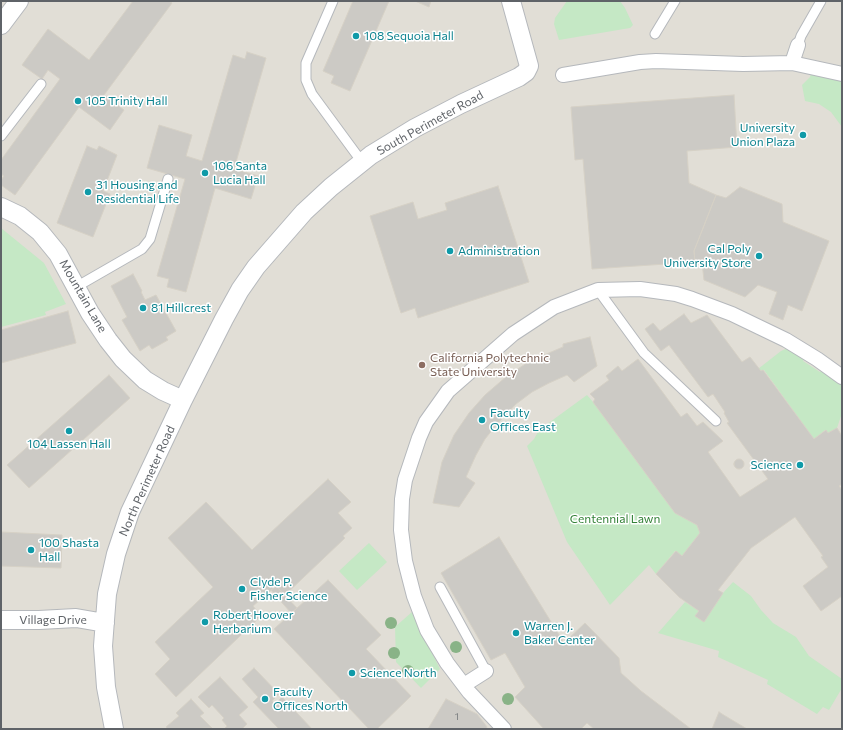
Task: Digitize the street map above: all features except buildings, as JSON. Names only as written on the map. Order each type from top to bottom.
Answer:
[{"type":"street","points":[[1,25],[19,1]]},
{"type":"street","name":"South Perimeter Road","points":[[183,400],[240,290],[256,267],[304,212],[331,187],[362,162],[415,128],[461,104],[519,77],[526,72],[529,66],[511,1]]},
{"type":"street","points":[[792,63],[798,45]]},
{"type":"street","points":[[563,75],[640,62],[656,61],[743,64],[792,63],[842,74]]},
{"type":"street","name":"Mountain Lane","points":[[1,207],[20,216],[40,232],[58,254],[90,314],[123,359],[144,380],[183,400]]},
{"type":"street","points":[[504,729],[447,663],[427,630],[414,596],[405,561],[402,530],[402,499],[405,480],[426,422],[448,391],[513,334],[554,308],[598,290],[640,289],[676,294],[692,299],[732,314],[786,340],[842,377]]},
{"type":"street","name":"North Perimeter Road","points":[[114,729],[106,687],[103,646],[107,594],[116,554],[130,512],[183,400]]},
{"type":"street","name":"Village Drive","points":[[1,620],[76,618],[105,622]]},
{"type":"street","points":[[464,684],[486,671]]},
{"type":"lane","points":[[333,1],[306,63],[306,80],[312,94],[362,162]]},
{"type":"lane","points":[[655,34],[675,1]]},
{"type":"lane","points":[[798,45],[801,36],[821,1]]},
{"type":"lane","points":[[1,136],[41,84]]},
{"type":"lane","points":[[76,287],[142,249],[150,239],[168,179]]},
{"type":"lane","points":[[598,290],[644,353],[716,420]]},
{"type":"lane","points":[[440,587],[486,671]]},
{"type":"shaded area","name":"California Polytechnic State University","points":[[1,1],[842,1],[842,729],[1,729]]},
{"type":"green space","points":[[567,1],[620,1],[633,25],[630,28],[559,40],[554,24],[555,18]]},
{"type":"green space","points":[[812,70],[842,81],[842,127],[831,112],[819,104],[805,101],[802,85],[810,77]]},
{"type":"green space","points":[[1,228],[44,263],[66,304],[45,312],[46,315],[1,327]]},
{"type":"green space","points":[[788,348],[804,359],[803,361],[820,372],[822,370],[842,384],[842,413],[837,428],[828,433],[825,430],[814,439],[764,370],[761,371],[758,369],[781,351]]},
{"type":"green space","name":"Centennial Lawn","points":[[587,395],[675,513],[697,525],[700,533],[682,556],[675,551],[656,574],[649,565],[610,605],[567,542],[527,446],[534,439],[539,430]]},
{"type":"green space","points":[[369,543],[387,562],[357,590],[339,571]]},
{"type":"green space","points":[[733,582],[751,596],[773,623],[796,637],[809,656],[842,679],[842,688],[829,710],[823,707],[817,714],[767,684],[768,680],[718,657],[719,651],[658,633],[685,602],[699,611],[695,616],[704,622],[723,593]]},
{"type":"green space","points":[[412,612],[440,669],[421,688],[396,662],[395,627]]},
{"type":"place","name":"108 Sequoia Hall","points":[[356,36]]},
{"type":"place","name":"105 Trinity Hall","points":[[78,101]]},
{"type":"place","name":"University Union Plaza","points":[[803,135]]},
{"type":"place","name":"106 Santa Lucia Hall","points":[[205,173]]},
{"type":"place","name":"31 Housing and Residential Life","points":[[88,192]]},
{"type":"place","name":"Administration","points":[[450,251]]},
{"type":"place","name":"Cal Poly University Store","points":[[759,256]]},
{"type":"place","name":"81 Hillcrest","points":[[143,308]]},
{"type":"place","name":"California Polytechnic State University","points":[[422,365]]},
{"type":"place","name":"Faculty Offices East","points":[[482,420]]},
{"type":"place","name":"104 Lassen Hall","points":[[69,431]]},
{"type":"place","name":"Science","points":[[800,465]]},
{"type":"place","name":"100 Shasta Hall","points":[[31,550]]},
{"type":"place","name":"Clyde P. Fisher Science","points":[[242,589]]},
{"type":"place","name":"Robert Hoover Herbarium","points":[[205,622]]},
{"type":"place","name":"Warren J. Baker Center","points":[[516,633]]},
{"type":"place","name":"Science North","points":[[352,673]]},
{"type":"place","name":"Faculty Offices North","points":[[265,699]]}]
